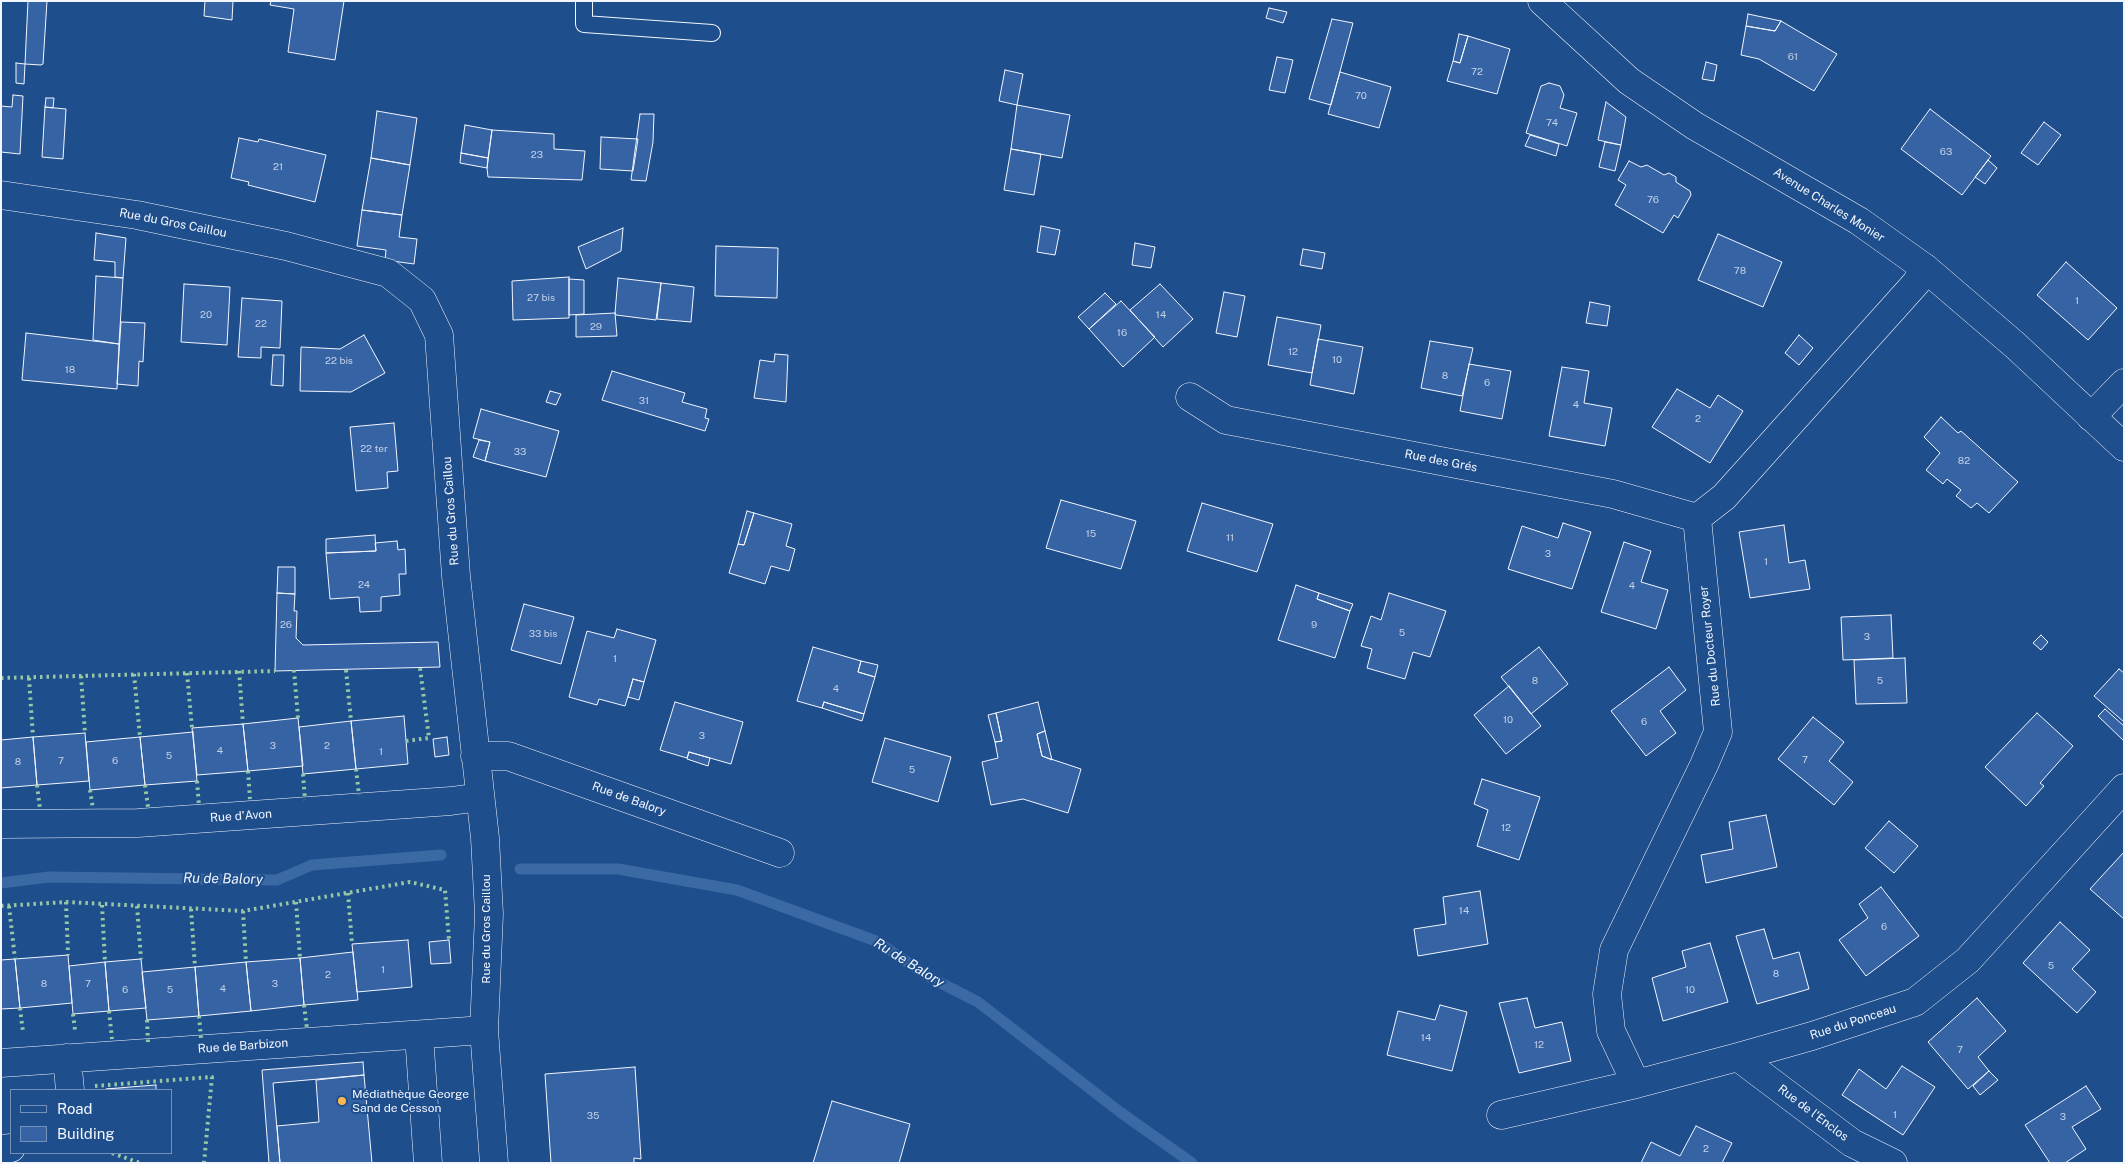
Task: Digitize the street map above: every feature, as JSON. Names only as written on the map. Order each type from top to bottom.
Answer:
[{"type":"street","name":"Avenue Charles Monier","points":[[1542,1],[1629,81],[1695,126],[1859,221],[1926,268],[2016,346],[2124,447]]},
{"type":"street","name":"Rue du Gros Caillou","points":[[1,195],[136,215],[286,246],[388,273],[422,300],[439,335],[456,576],[485,838],[489,914],[484,1030],[494,1163]]},
{"type":"street","points":[[1697,518],[1724,497],[1916,283],[1926,268]]},
{"type":"street","points":[[2091,418],[2124,383]]},
{"type":"street","name":"Rue des Grés","points":[[1190,397],[1226,420],[1613,494],[1697,518]]},
{"type":"street","name":"Rue du Docteur Royer","points":[[1636,1084],[1611,1032],[1607,994],[1614,950],[1704,765],[1718,732],[1697,518]]},
{"type":"street","name":"Rue de Balory","points":[[475,756],[508,756],[780,853]]},
{"type":"street","name":"Rue du Ponceau","points":[[1501,1115],[1636,1084],[1738,1057],[1812,1036],[1915,1002],[1968,960],[2124,788]]},
{"type":"street","name":"Rue d'Avon","points":[[1,824],[138,823],[371,807],[480,797]]},
{"type":"street","name":"Rue de Barbizon","points":[[1,1063],[484,1030]]},
{"type":"street","points":[[420,1034],[428,1163]]},
{"type":"street","name":"Rue de l'Enclos","points":[[1738,1057],[1852,1143],[1892,1163]]},
{"type":"street","points":[[67,1058],[70,1089]]},
{"type":"lane","points":[[584,1],[584,24],[712,33]]},
{"type":"building","points":[[28,1],[47,1],[43,64],[41,65],[25,64]]},
{"type":"building","points":[[205,1],[233,1],[232,20],[204,16]]},
{"type":"building","points":[[271,1],[344,1],[335,60],[288,52],[294,9],[270,5]]},
{"type":"building","points":[[1269,8],[1287,12],[1283,23],[1266,18]]},
{"type":"building","points":[[1748,14],[1781,21],[1775,31],[1746,26]]},
{"type":"building","points":[[1332,19],[1353,23],[1331,105],[1309,99]]},
{"type":"building","points":[[1781,21],[1837,54],[1814,91],[1759,59],[1741,55],[1746,26],[1775,31]]},
{"type":"building","points":[[1459,34],[1468,36],[1460,63],[1453,61]]},
{"type":"building","points":[[1468,36],[1510,49],[1497,94],[1447,81],[1453,61],[1460,63]]},
{"type":"building","points":[[1277,57],[1293,60],[1285,93],[1269,90]]},
{"type":"building","points":[[1706,62],[1717,65],[1714,81],[1702,79]]},
{"type":"building","points":[[16,63],[25,64],[24,84],[16,83]]},
{"type":"building","points":[[1005,70],[1023,74],[1017,105],[999,101]]},
{"type":"building","points":[[1340,72],[1391,87],[1379,128],[1328,114]]},
{"type":"building","points":[[1549,83],[1560,86],[1564,95],[1560,108],[1577,113],[1567,146],[1526,133],[1541,86]]},
{"type":"building","points":[[13,95],[23,96],[20,154],[1,152],[1,106],[12,107]]},
{"type":"building","points":[[46,98],[54,98],[53,108],[45,107]]},
{"type":"building","points":[[1606,102],[1626,117],[1621,145],[1598,140]]},
{"type":"building","points":[[1017,105],[1070,115],[1062,158],[1011,149]]},
{"type":"building","points":[[45,107],[66,109],[63,159],[42,157]]},
{"type":"building","points":[[1930,109],[1991,156],[1962,195],[1901,149]]},
{"type":"building","points":[[377,111],[417,118],[410,165],[371,158]]},
{"type":"building","points":[[640,114],[654,114],[653,142],[646,181],[631,180]]},
{"type":"building","points":[[2044,122],[2061,135],[2038,165],[2021,153]]},
{"type":"building","points":[[465,125],[492,130],[488,158],[461,153]]},
{"type":"building","points":[[492,130],[554,134],[554,149],[585,151],[582,180],[488,177],[487,168]]},
{"type":"building","points":[[1530,135],[1559,144],[1556,156],[1525,146]]},
{"type":"building","points":[[601,137],[638,139],[633,171],[600,169]]},
{"type":"building","points":[[239,138],[258,142],[259,139],[326,155],[315,202],[248,185],[249,182],[231,178]]},
{"type":"building","points":[[1605,142],[1621,145],[1615,171],[1599,167]]},
{"type":"building","points":[[1011,149],[1041,154],[1034,195],[1004,190]]},
{"type":"building","points":[[461,153],[488,158],[487,168],[460,163]]},
{"type":"building","points":[[371,158],[410,165],[402,215],[362,210]]},
{"type":"building","points":[[1988,160],[1997,168],[1985,184],[1975,177]]},
{"type":"building","points":[[1629,161],[1641,167],[1647,165],[1664,175],[1669,173],[1676,177],[1676,182],[1690,191],[1691,195],[1678,218],[1674,215],[1663,233],[1615,205],[1626,185],[1618,180]]},
{"type":"building","points":[[362,210],[402,215],[399,237],[417,239],[414,264],[385,260],[386,250],[357,246]]},
{"type":"building","points":[[1041,226],[1060,230],[1055,255],[1037,252]]},
{"type":"building","points":[[623,228],[621,251],[586,269],[578,247]]},
{"type":"building","points":[[96,233],[126,238],[123,278],[115,277],[115,262],[94,260]]},
{"type":"building","points":[[1718,234],[1782,262],[1763,307],[1698,280]]},
{"type":"building","points":[[1135,243],[1155,247],[1151,268],[1132,265]]},
{"type":"building","points":[[716,246],[778,248],[777,298],[715,296]]},
{"type":"building","points":[[1303,249],[1325,253],[1322,269],[1300,265]]},
{"type":"building","points":[[2066,262],[2117,308],[2088,340],[2037,295]]},
{"type":"building","points":[[96,276],[123,278],[119,344],[93,340]]},
{"type":"building","points":[[569,277],[569,318],[513,320],[512,281]]},
{"type":"building","points":[[618,278],[661,283],[656,320],[616,315]]},
{"type":"building","points":[[569,279],[584,280],[584,314],[569,315]]},
{"type":"building","points":[[661,283],[694,287],[691,322],[657,319]]},
{"type":"building","points":[[184,284],[230,287],[227,345],[181,342]]},
{"type":"building","points":[[1160,284],[1193,319],[1163,347],[1130,310]]},
{"type":"building","points":[[1224,292],[1245,296],[1237,337],[1216,333]]},
{"type":"building","points":[[1105,293],[1116,304],[1089,329],[1078,317]]},
{"type":"building","points":[[242,298],[282,301],[280,348],[261,347],[261,358],[238,357]]},
{"type":"building","points":[[1121,301],[1155,337],[1123,367],[1089,329]]},
{"type":"building","points":[[1590,302],[1610,306],[1607,326],[1586,323]]},
{"type":"building","points":[[615,313],[617,336],[576,337],[576,315]]},
{"type":"building","points":[[1277,317],[1321,325],[1312,373],[1268,365]]},
{"type":"building","points":[[121,322],[145,323],[143,362],[139,361],[138,386],[117,384]]},
{"type":"building","points":[[26,333],[119,344],[117,389],[22,380]]},
{"type":"building","points":[[364,335],[385,373],[351,392],[300,391],[301,347],[340,349]]},
{"type":"building","points":[[1799,335],[1813,348],[1799,365],[1785,353]]},
{"type":"building","points":[[1318,339],[1363,347],[1354,394],[1310,385]]},
{"type":"building","points":[[1430,341],[1473,348],[1462,396],[1421,388]]},
{"type":"building","points":[[775,354],[788,355],[786,402],[754,398],[760,360],[774,362]]},
{"type":"building","points":[[273,355],[284,355],[283,386],[271,385]]},
{"type":"building","points":[[1469,364],[1511,371],[1502,419],[1460,411]]},
{"type":"building","points":[[1562,367],[1589,371],[1584,403],[1612,408],[1605,446],[1549,436]]},
{"type":"building","points":[[612,371],[685,393],[682,402],[707,409],[705,418],[709,419],[705,431],[602,400]]},
{"type":"building","points":[[1677,389],[1710,408],[1718,395],[1743,411],[1710,463],[1652,427]]},
{"type":"building","points":[[550,391],[561,394],[556,405],[546,402]]},
{"type":"building","points":[[481,409],[559,431],[546,477],[485,461],[490,442],[473,438]]},
{"type":"building","points":[[1941,417],[1958,433],[1961,431],[2018,482],[1989,513],[1977,503],[1971,508],[1956,496],[1961,490],[1947,479],[1943,484],[1926,470],[1940,453],[1924,437]]},
{"type":"building","points":[[394,423],[398,471],[387,472],[388,488],[356,491],[350,427]]},
{"type":"building","points":[[479,440],[490,442],[485,461],[473,457]]},
{"type":"building","points":[[1061,500],[1136,521],[1121,569],[1046,548]]},
{"type":"building","points":[[1202,503],[1273,524],[1257,572],[1187,551]]},
{"type":"building","points":[[747,511],[754,513],[744,545],[738,544]]},
{"type":"building","points":[[754,513],[792,524],[786,546],[795,549],[789,571],[771,566],[765,584],[729,573],[738,544],[744,545]]},
{"type":"building","points":[[1563,523],[1591,532],[1572,589],[1508,569],[1522,526],[1558,538]]},
{"type":"building","points":[[1784,525],[1789,563],[1805,560],[1810,589],[1750,598],[1739,532]]},
{"type":"building","points":[[375,535],[376,551],[326,553],[326,539]]},
{"type":"building","points":[[397,541],[398,550],[405,549],[406,574],[399,574],[400,595],[381,597],[381,611],[360,612],[359,597],[330,599],[326,553],[376,551],[375,543]]},
{"type":"building","points":[[1624,542],[1651,551],[1641,582],[1668,590],[1656,629],[1601,612]]},
{"type":"building","points":[[278,567],[295,567],[295,594],[277,593]]},
{"type":"building","points":[[1296,585],[1319,593],[1317,599],[1350,611],[1335,658],[1278,640]]},
{"type":"building","points":[[277,593],[295,594],[294,611],[297,611],[296,638],[303,645],[438,642],[440,667],[275,671]]},
{"type":"building","points":[[1319,593],[1353,604],[1350,611],[1317,599]]},
{"type":"building","points":[[1389,593],[1446,611],[1430,657],[1413,652],[1405,679],[1367,668],[1372,649],[1361,646],[1371,616],[1381,620]]},
{"type":"building","points":[[524,604],[574,617],[561,664],[511,650]]},
{"type":"building","points":[[1891,615],[1893,658],[1843,660],[1841,617]]},
{"type":"building","points":[[617,629],[656,640],[644,682],[633,679],[625,706],[599,699],[597,705],[569,697],[587,631],[614,638]]},
{"type":"building","points":[[2041,635],[2048,642],[2041,650],[2033,643]]},
{"type":"building","points":[[813,647],[861,661],[858,672],[875,677],[864,714],[824,702],[822,708],[797,701]]},
{"type":"building","points":[[1539,647],[1568,684],[1531,714],[1501,677]]},
{"type":"building","points":[[1905,658],[1907,703],[1856,704],[1854,660]]},
{"type":"building","points":[[861,661],[878,665],[875,677],[858,672]]},
{"type":"building","points":[[1669,667],[1686,690],[1660,711],[1676,733],[1646,756],[1611,711]]},
{"type":"building","points":[[2119,669],[2124,673],[2124,722],[2094,696]]},
{"type":"building","points":[[633,679],[644,682],[639,700],[628,697]]},
{"type":"building","points":[[1509,686],[1541,726],[1506,754],[1474,715]]},
{"type":"building","points":[[675,702],[743,722],[731,764],[689,752],[687,758],[660,750]]},
{"type":"building","points":[[824,702],[864,714],[862,721],[822,708]]},
{"type":"building","points":[[1038,702],[1045,731],[1037,734],[1042,756],[1081,769],[1068,813],[1023,799],[991,805],[982,762],[998,758],[995,742],[1002,741],[996,713]]},
{"type":"building","points":[[2105,709],[2124,726],[2124,741],[2098,716]]},
{"type":"building","points":[[996,713],[1002,741],[995,742],[988,715]]},
{"type":"building","points":[[2037,713],[2073,746],[2040,783],[2044,786],[2026,806],[1985,767]]},
{"type":"building","points":[[404,716],[408,764],[356,769],[351,721]]},
{"type":"building","points":[[1813,717],[1844,742],[1829,761],[1853,782],[1834,805],[1778,759]]},
{"type":"building","points":[[298,718],[303,766],[248,771],[243,724]]},
{"type":"building","points":[[351,721],[356,769],[303,774],[299,727]]},
{"type":"building","points":[[243,724],[248,771],[197,775],[192,728]]},
{"type":"building","points":[[1045,731],[1052,760],[1042,756],[1037,734]]},
{"type":"building","points":[[193,732],[197,781],[145,785],[140,737]]},
{"type":"building","points":[[85,733],[89,781],[37,785],[33,737]]},
{"type":"building","points":[[33,737],[37,785],[1,788],[1,740]]},
{"type":"building","points":[[140,737],[145,785],[90,790],[86,742]]},
{"type":"building","points":[[447,737],[449,755],[435,757],[433,739]]},
{"type":"building","points":[[885,738],[951,757],[938,802],[872,782]]},
{"type":"building","points":[[689,752],[710,758],[708,766],[687,759]]},
{"type":"building","points":[[1482,779],[1540,797],[1519,860],[1477,846],[1488,810],[1474,804]]},
{"type":"building","points":[[1766,815],[1777,867],[1706,883],[1701,855],[1733,849],[1729,822]]},
{"type":"building","points":[[1889,821],[1918,846],[1894,873],[1865,848]]},
{"type":"building","points":[[2124,852],[2124,919],[2090,889]]},
{"type":"building","points":[[1881,887],[1919,936],[1866,976],[1839,940],[1868,918],[1859,904]]},
{"type":"building","points":[[1480,891],[1488,944],[1418,956],[1414,929],[1446,924],[1443,897]]},
{"type":"building","points":[[2060,922],[2090,950],[2072,969],[2096,992],[2077,1013],[2023,963]]},
{"type":"building","points":[[1764,929],[1773,959],[1799,952],[1809,989],[1757,1004],[1736,936]]},
{"type":"building","points":[[408,940],[412,987],[357,992],[352,944]]},
{"type":"building","points":[[449,940],[451,963],[431,964],[429,942]]},
{"type":"building","points":[[1710,943],[1728,1002],[1663,1021],[1652,978],[1686,967],[1682,951]]},
{"type":"building","points":[[353,952],[358,1000],[304,1005],[300,958]]},
{"type":"building","points":[[68,955],[72,1003],[20,1008],[15,959]]},
{"type":"building","points":[[300,958],[304,1005],[251,1011],[246,962]]},
{"type":"building","points":[[15,959],[20,1008],[1,1009],[1,960]]},
{"type":"building","points":[[141,959],[146,1008],[109,1011],[105,962]]},
{"type":"building","points":[[105,962],[109,1011],[73,1014],[69,966]]},
{"type":"building","points":[[246,962],[251,1011],[199,1016],[195,967]]},
{"type":"building","points":[[195,967],[199,1016],[147,1020],[142,972]]},
{"type":"building","points":[[1527,998],[1535,1028],[1562,1022],[1571,1061],[1519,1073],[1499,1003]]},
{"type":"building","points":[[1977,998],[2006,1031],[1978,1057],[1989,1071],[1968,1089],[1928,1042]]},
{"type":"building","points":[[1440,1005],[1467,1012],[1452,1071],[1387,1055],[1398,1011],[1435,1020]]},
{"type":"building","points":[[363,1062],[364,1075],[273,1083],[280,1163],[269,1163],[262,1070]]},
{"type":"building","points":[[1902,1066],[1935,1087],[1903,1135],[1842,1095],[1859,1069],[1886,1089]]},
{"type":"building","points":[[635,1067],[641,1159],[634,1158],[634,1163],[551,1163],[545,1074]]},
{"type":"building","points":[[1989,1071],[1998,1080],[1980,1095],[1973,1086]]},
{"type":"building","name":"Médiathèque George Sand de Cesson","points":[[364,1075],[372,1163],[280,1163],[277,1126],[319,1122],[316,1080]]},
{"type":"building","points":[[156,1085],[156,1089],[106,1089]]},
{"type":"building","points":[[2086,1086],[2101,1109],[2072,1127],[2086,1149],[2065,1163],[2050,1163],[2025,1125]]},
{"type":"building","points":[[832,1101],[910,1124],[899,1163],[813,1163]]},
{"type":"building","points":[[1696,1126],[1732,1143],[1722,1163],[1641,1163],[1651,1142],[1680,1156]]},
{"type":"waterway","name":"Ru de Balory","points":[[1,883],[49,877],[277,880],[312,865],[441,855]]},
{"type":"waterway","name":"Ru de Balory","points":[[520,869],[618,869],[737,890],[876,941],[931,978],[978,1002],[1120,1112],[1192,1163]]},
{"type":"hedge","points":[[406,741],[429,738],[420,668]]},
{"type":"hedge","points":[[294,670],[298,718]]},
{"type":"hedge","points":[[346,670],[351,721]]},
{"type":"hedge","points":[[239,671],[243,724]]},
{"type":"hedge","points":[[1,678],[275,671]]},
{"type":"hedge","points":[[187,673],[192,728]]},
{"type":"hedge","points":[[134,674],[140,737]]},
{"type":"hedge","points":[[81,676],[85,733]]},
{"type":"hedge","points":[[29,678],[33,737]]},
{"type":"hedge","points":[[356,769],[359,795]]},
{"type":"hedge","points":[[248,771],[250,799]]},
{"type":"hedge","points":[[303,774],[305,800]]},
{"type":"hedge","points":[[197,781],[199,806]]},
{"type":"hedge","points":[[37,785],[40,809]]},
{"type":"hedge","points":[[145,785],[148,807]]},
{"type":"hedge","points":[[90,790],[93,809]]},
{"type":"hedge","points":[[1,906],[66,902],[243,911],[410,882],[445,890],[449,940]]},
{"type":"hedge","points":[[348,893],[352,944]]},
{"type":"hedge","points":[[66,902],[68,955]]},
{"type":"hedge","points":[[296,902],[300,958]]},
{"type":"hedge","points":[[102,905],[105,962]]},
{"type":"hedge","points":[[9,906],[15,959]]},
{"type":"hedge","points":[[137,906],[141,959]]},
{"type":"hedge","points":[[191,909],[195,967]]},
{"type":"hedge","points":[[243,911],[246,962]]},
{"type":"hedge","points":[[304,1005],[307,1029]]},
{"type":"hedge","points":[[20,1008],[23,1032]]},
{"type":"hedge","points":[[109,1011],[112,1039]]},
{"type":"hedge","points":[[73,1014],[75,1030]]},
{"type":"hedge","points":[[199,1016],[201,1038]]},
{"type":"hedge","points":[[147,1020],[148,1043]]},
{"type":"hedge","points":[[95,1086],[212,1077],[204,1163]]},
{"type":"hedge","points":[[115,1154],[140,1163]]},
{"type":"place","name":"Médiathèque George Sand de Cesson","points":[[342,1101]]}]
